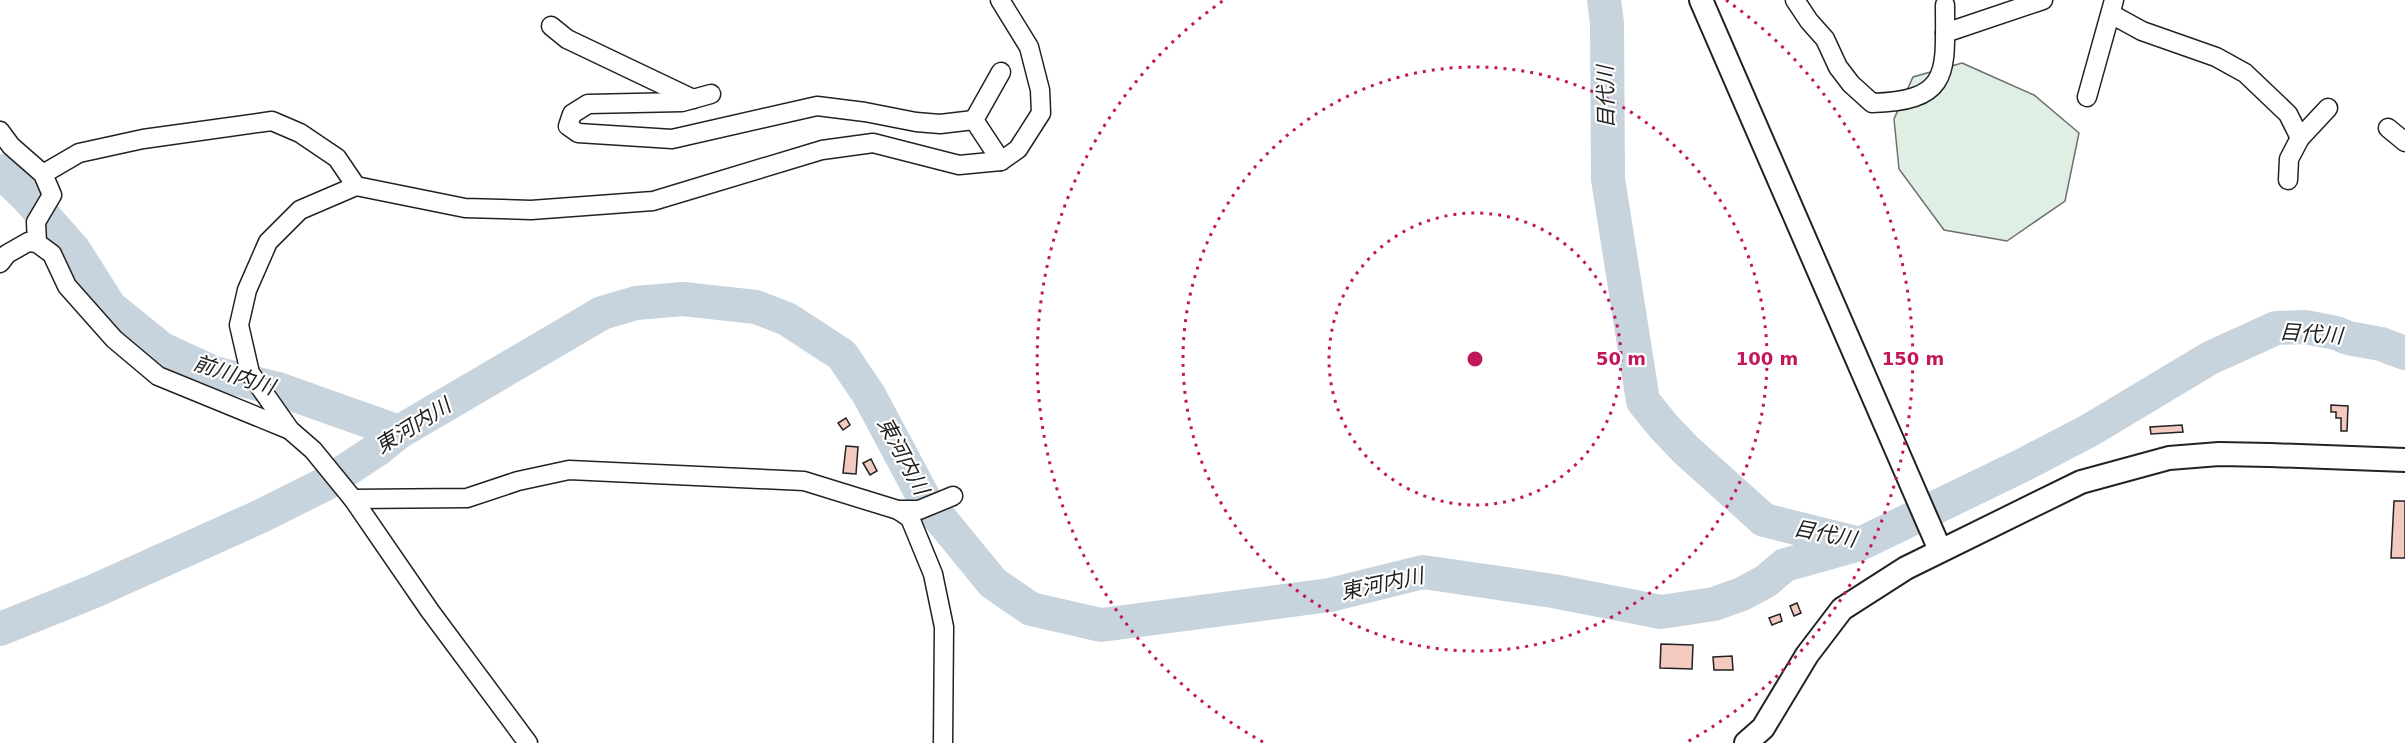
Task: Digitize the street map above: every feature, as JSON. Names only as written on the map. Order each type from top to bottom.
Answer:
[{"type":"street","points":[[528,743],[430,611],[349,494],[313,450],[290,430],[250,373],[239,325],[248,290],[268,242],[300,210],[356,186],[465,208],[531,210],[653,201],[822,150],[873,143],[959,165],[1000,161],[1018,149],[1041,113],[1040,90],[1029,47],[1000,0]]},
{"type":"street","points":[[1701,0],[1937,544]]},
{"type":"street","points":[[1795,0],[1825,39],[1838,67],[1851,84],[1872,103],[1895,102],[1918,97],[1936,83],[1945,61],[1946,5]]},
{"type":"street","points":[[1945,33],[2043,0]]},
{"type":"street","points":[[2087,97],[2111,4],[2142,31],[2216,57],[2245,73],[2288,114],[2300,138]]},
{"type":"street","points":[[551,26],[567,39],[693,99]]},
{"type":"street","points":[[974,120],[1001,72]]},
{"type":"street","points":[[711,94],[682,102],[588,104],[572,114],[568,126],[578,133],[672,139],[817,106],[916,122],[940,124],[974,120]]},
{"type":"street","points":[[2288,180],[2289,159],[2300,138],[2328,108]]},
{"type":"street","points":[[974,120],[1000,161]]},
{"type":"street","points":[[43,174],[80,153],[143,140],[272,121],[300,133],[337,158],[356,186]]},
{"type":"street","points":[[2388,128],[2405,142]]},
{"type":"street","points":[[0,130],[11,146],[43,174],[52,195],[36,222],[37,243]]},
{"type":"street","points":[[0,263],[8,254],[28,242],[37,243],[52,255],[67,286],[114,339],[158,376],[290,430]]},
{"type":"street","points":[[1746,743],[1763,728],[1807,655],[1842,609],[1906,568],[1937,544],[2080,482],[2169,458],[2219,454],[2405,460]]},
{"type":"street","points":[[349,494],[466,498],[518,481],[569,470],[804,481],[898,510],[910,518],[933,574],[944,627],[943,743]]},
{"type":"street","points":[[898,510],[919,510],[953,496]]},
{"type":"green space","points":[[1962,63],[2034,95],[2079,133],[2065,201],[2007,241],[1944,230],[1899,169],[1894,119],[1913,77]]},
{"type":"building","points":[[2331,405],[2348,406],[2347,431],[2341,431],[2341,418],[2336,418],[2336,412],[2331,412]]},
{"type":"building","points":[[846,418],[850,425],[843,430],[838,423]]},
{"type":"building","points":[[2182,425],[2183,432],[2151,434],[2150,427]]},
{"type":"building","points":[[846,446],[858,447],[856,474],[843,473]]},
{"type":"building","points":[[871,459],[877,471],[870,475],[863,463]]},
{"type":"building","points":[[2394,501],[2405,501],[2405,558],[2391,558]]},
{"type":"building","points":[[1797,603],[1801,613],[1794,616],[1790,606]]},
{"type":"building","points":[[1780,614],[1782,621],[1772,625],[1769,618]]},
{"type":"building","points":[[1661,644],[1693,645],[1692,669],[1660,668]]},
{"type":"building","points":[[1732,656],[1733,670],[1714,670],[1713,657]]},
{"type":"waterway","name":"目代川","points":[[1604,0],[1607,23],[1608,179],[1643,401],[1686,450],[1764,520],[1856,543]]},
{"type":"waterway","name":"前川内川","points":[[0,171],[27,197],[74,250],[110,307],[162,349],[214,373],[278,389],[399,432]]},
{"type":"waterway","name":"東河内川","points":[[0,629],[92,592],[261,516],[325,484],[378,449],[399,432],[602,313],[636,303],[683,299],[756,307],[787,319],[842,355],[869,395],[925,500],[993,583],[1031,609],[1101,625],[1330,595],[1423,572],[1553,591],[1661,612],[1714,604],[1742,594],[1766,581],[1785,565],[1860,544],[2025,464],[2090,430],[2210,358],[2276,328],[2305,327],[2336,333],[2348,338],[2381,344],[2405,353]]}]
